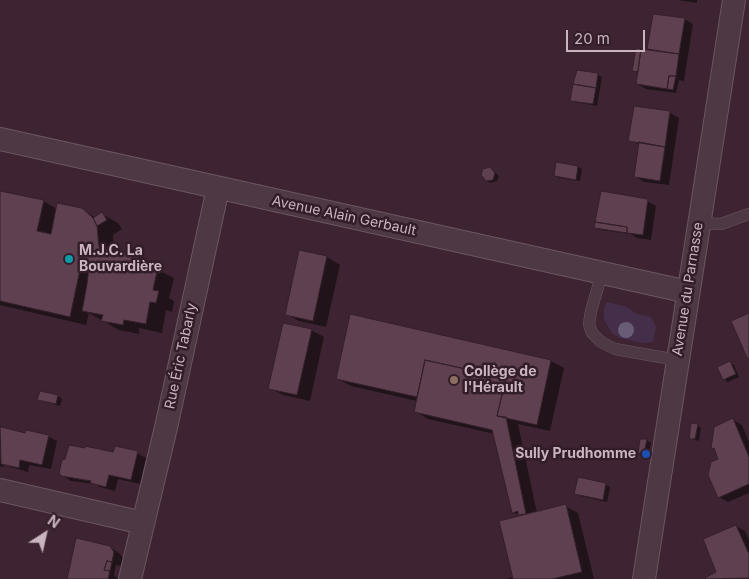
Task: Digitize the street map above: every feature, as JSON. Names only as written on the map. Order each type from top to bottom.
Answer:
[{"type":"street","name":"Avenue du Parnasse","points":[[644,579],[734,0]]},
{"type":"street","name":"Avenue Alain Gerbault","points":[[0,140],[688,292]]},
{"type":"street","name":"Rue Éric Tabarly","points":[[130,579],[178,374],[218,188]]},
{"type":"street","points":[[0,490],[144,524]]},
{"type":"lane","points":[[699,224],[721,224],[749,214]]},
{"type":"lane","points":[[602,273],[591,311],[589,324],[592,333],[601,342],[615,349],[677,360]]},
{"type":"shaded area","points":[[607,302],[627,307],[637,314],[651,317],[656,327],[653,342],[637,342],[618,337],[612,333],[604,320],[604,308]]},
{"type":"building","points":[[653,14],[685,18],[679,54],[647,49]]},
{"type":"building","points":[[636,48],[641,49],[638,72],[632,71]]},
{"type":"building","points":[[641,49],[679,54],[676,76],[669,76],[667,89],[636,84]]},
{"type":"building","points":[[577,70],[598,73],[596,88],[573,84]]},
{"type":"building","points":[[669,76],[676,76],[673,90],[667,89]]},
{"type":"building","points":[[573,84],[596,88],[593,104],[570,101]]},
{"type":"building","points":[[634,106],[670,111],[665,147],[628,141]]},
{"type":"building","points":[[639,142],[665,147],[660,181],[634,177]]},
{"type":"building","points":[[556,162],[578,166],[576,180],[554,176]]},
{"type":"building","points":[[490,167],[495,173],[493,180],[486,181],[481,175],[483,169]]},
{"type":"building","name":"M.J.C. La Bouvardière","points":[[0,191],[44,200],[37,231],[51,234],[57,203],[82,208],[93,218],[97,226],[99,247],[139,256],[138,263],[158,267],[153,290],[159,291],[156,303],[150,302],[146,324],[124,320],[123,325],[101,321],[103,315],[82,311],[89,266],[81,265],[70,317],[0,301]]},
{"type":"building","points":[[601,191],[648,199],[643,235],[627,233],[627,227],[595,222]]},
{"type":"building","points":[[102,212],[107,220],[97,226],[93,218]]},
{"type":"building","points":[[595,222],[627,227],[627,233],[594,228]]},
{"type":"building","points":[[299,250],[327,256],[313,321],[285,315]]},
{"type":"building","points":[[749,313],[749,360],[748,360],[731,321]]},
{"type":"building","points":[[350,314],[551,360],[537,425],[497,416],[506,378],[425,360],[417,397],[336,379]]},
{"type":"building","points":[[283,323],[312,329],[297,395],[268,389]]},
{"type":"building","points":[[425,360],[506,378],[497,416],[506,417],[526,514],[518,515],[518,511],[512,513],[492,430],[414,412]]},
{"type":"building","points":[[730,361],[736,374],[723,380],[717,367]]},
{"type":"building","points":[[40,391],[58,395],[56,404],[37,400]]},
{"type":"building","points":[[733,418],[749,457],[749,484],[718,498],[708,475],[711,462],[718,459],[714,448],[711,449],[714,427]]},
{"type":"building","points":[[691,423],[698,424],[695,439],[689,439]]},
{"type":"building","points":[[0,426],[25,433],[26,430],[49,435],[42,465],[20,460],[19,468],[1,464]]},
{"type":"building","points":[[640,439],[647,439],[644,454],[638,453]]},
{"type":"building","points":[[69,445],[85,448],[85,446],[113,452],[115,446],[138,451],[131,480],[109,475],[106,487],[90,483],[91,481],[61,476],[59,473],[62,460],[65,459]]},
{"type":"building","points":[[578,477],[606,483],[603,500],[574,494]]},
{"type":"building","points":[[566,504],[582,572],[552,579],[513,579],[499,521]]},
{"type":"building","points":[[736,525],[749,554],[749,578],[706,579],[716,572],[703,539]]},
{"type":"building","points":[[76,538],[110,546],[114,552],[112,562],[107,561],[104,570],[110,571],[108,579],[67,579]]},
{"type":"building","points":[[107,561],[112,562],[110,571],[104,570]]},
{"type":"place","name":"M.J.C. La Bouvardière","points":[[69,259]]},
{"type":"place","name":"Collège de l'Hérault","points":[[454,380]]},
{"type":"place","name":"Sully Prudhomme","points":[[646,454]]}]
